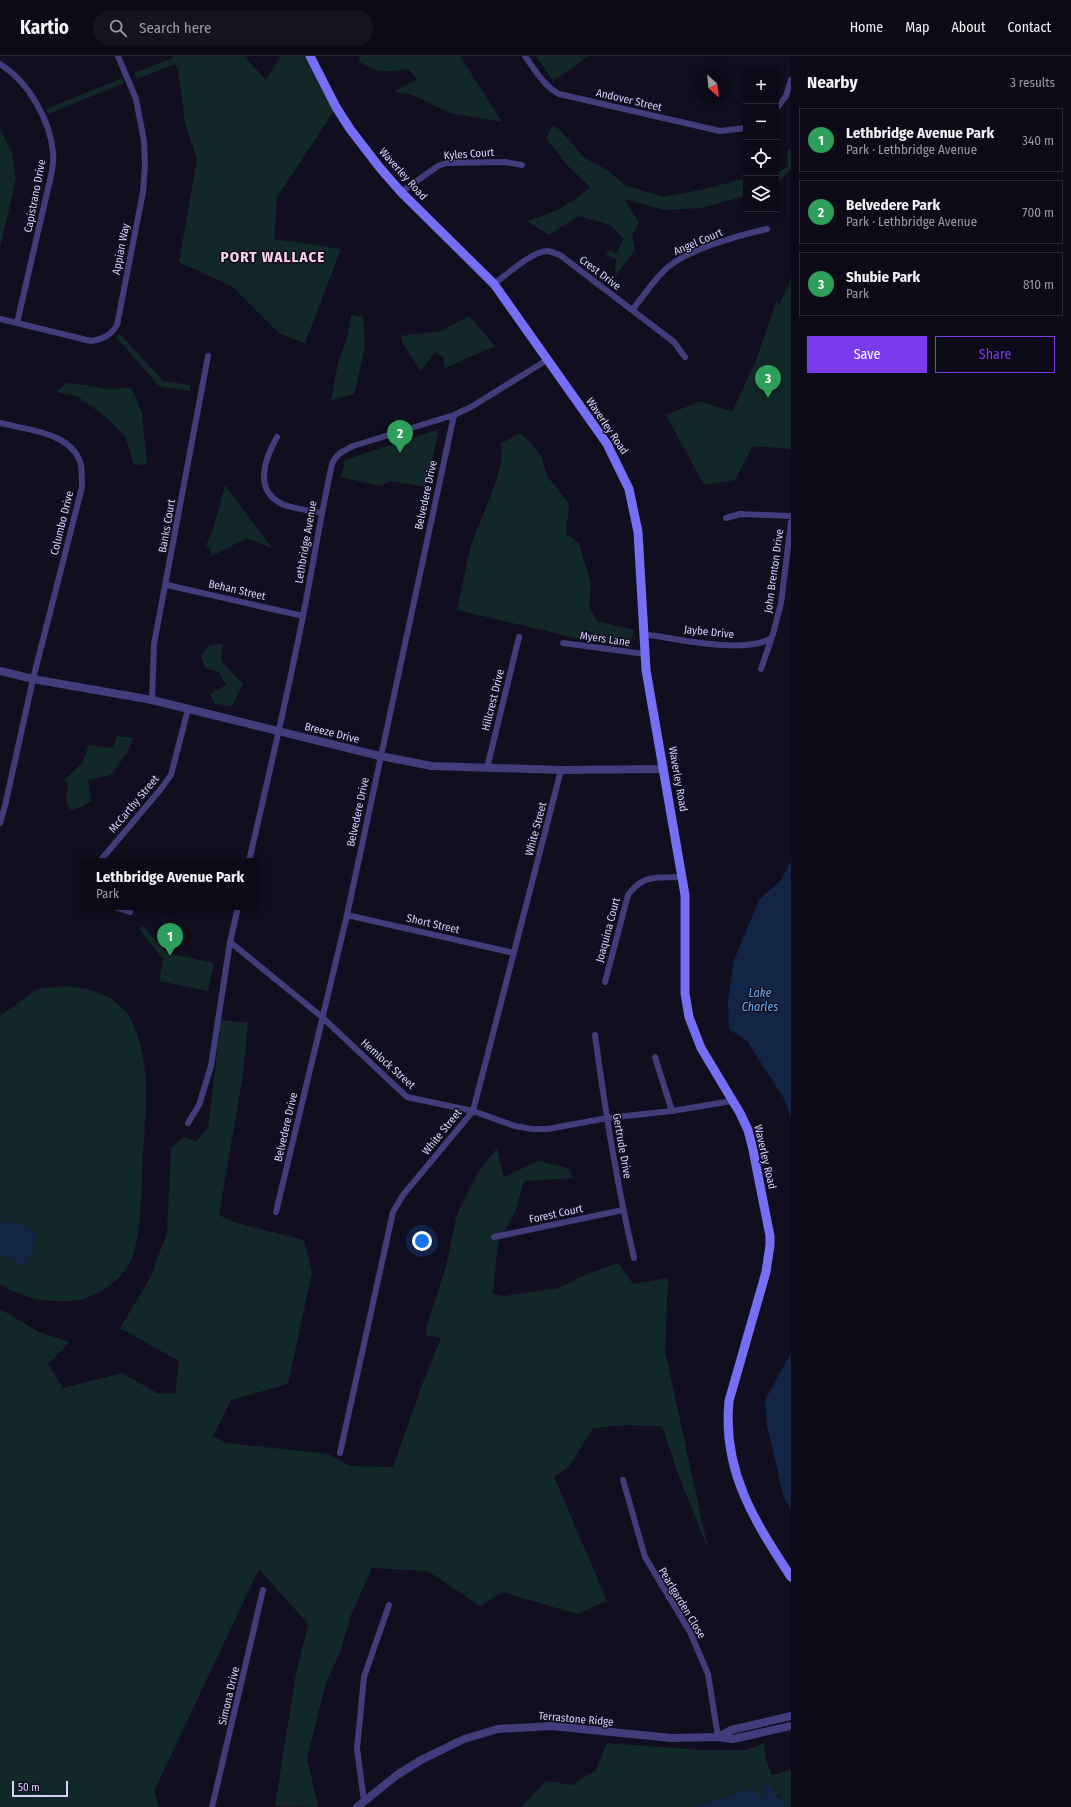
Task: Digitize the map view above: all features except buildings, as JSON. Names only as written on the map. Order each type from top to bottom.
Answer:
[{"type":"main road","name":"Waverley Road","points":[[310,56],[336,107],[350,129],[380,168],[401,192],[494,284],[607,444],[629,488],[638,532],[646,670],[685,895],[685,993],[690,1018],[701,1048],[740,1113],[748,1130],[754,1150],[768,1224],[770,1245],[766,1272],[729,1401],[728,1416],[730,1452],[742,1492],[751,1513],[791,1577]]},
{"type":"street","name":"Appian Way","points":[[0,319],[91,340],[106,338],[117,325],[143,192],[145,165],[144,141],[136,99],[118,56]]},
{"type":"street","name":"Andover Street","points":[[525,56],[549,88],[559,94],[720,131],[743,128]]},
{"type":"street","name":"Capistrano Drive","points":[[0,64],[16,78],[38,106],[50,136],[53,153],[52,170],[17,323]]},
{"type":"street","points":[[779,105],[786,96],[791,80]]},
{"type":"street","name":"Kyles Court","points":[[401,192],[432,170],[446,163],[504,162],[522,165]]},
{"type":"street","name":"Angel Court","points":[[632,310],[663,272],[678,260],[690,254],[745,234],[767,229]]},
{"type":"street","name":"Crest Drive","points":[[494,284],[522,263],[539,253],[548,251],[560,255],[674,342],[686,357]]},
{"type":"street","name":"Banks Court","points":[[152,700],[154,644],[208,356]]},
{"type":"street","name":"Lethbridge Avenue","points":[[250,858],[303,616],[332,464],[338,453],[353,446],[454,415],[471,407],[547,360]]},
{"type":"street","name":"Belvedere Drive","points":[[276,1212],[347,915],[454,415]]},
{"type":"street","name":"Columbo Drive","points":[[0,423],[51,435],[62,441],[75,454],[80,464],[82,473],[82,487],[33,679],[0,823]]},
{"type":"street","points":[[277,437],[268,452],[264,464],[264,480],[267,490],[282,504],[322,513]]},
{"type":"street","points":[[726,518],[740,514],[791,516]]},
{"type":"street","name":"John Brenton Drive","points":[[761,669],[771,638],[774,634],[781,603],[791,522]]},
{"type":"street","name":"Behan Street","points":[[166,585],[303,616]]},
{"type":"street","name":"Jaybe Drive","points":[[643,634],[716,644],[750,645],[764,643],[771,638]]},
{"type":"street","name":"Hillcrest Drive","points":[[487,768],[519,637]]},
{"type":"street","name":"Myers Lane","points":[[562,643],[645,654]]},
{"type":"street","name":"Breeze Drive","points":[[0,671],[33,679],[152,700],[380,756],[432,766],[561,770],[664,768]]},
{"type":"street","name":"McCarthy Street","points":[[103,858],[171,775],[188,709]]},
{"type":"street","name":"White Street","points":[[340,1453],[393,1212],[403,1195],[473,1111],[561,770]]},
{"type":"street","name":"Joaquina Court","points":[[605,982],[628,895],[638,883],[644,880],[682,877]]},
{"type":"street","points":[[124,910],[130,912]]},
{"type":"street","points":[[188,1123],[199,1105],[211,1066],[230,942],[237,910]]},
{"type":"street","name":"Short Street","points":[[347,915],[514,953]]},
{"type":"street","name":"Hemlock Street","points":[[230,942],[322,1017],[407,1096],[473,1111],[515,1126],[532,1129],[548,1129],[606,1118],[672,1111],[732,1101]]},
{"type":"street","name":"Gertrude Drive","points":[[595,1035],[606,1118],[623,1210],[634,1258]]},
{"type":"street","points":[[655,1057],[672,1111]]},
{"type":"street","name":"Forest Court","points":[[494,1237],[623,1210]]},
{"type":"street","name":"Pearlgarden Close","points":[[624,1480],[645,1557],[690,1632],[708,1674],[718,1737]]},
{"type":"street","name":"Simona Drive","points":[[212,1807],[263,1590]]},
{"type":"street","points":[[364,1801],[356,1749],[364,1676],[389,1605]]},
{"type":"street","name":"Terrastone Ridge","points":[[718,1737],[731,1730],[791,1716]]},
{"type":"street","name":"Terrastone Ridge","points":[[357,1807],[397,1775],[421,1760],[464,1738],[498,1730],[551,1726],[671,1738],[718,1737],[733,1739],[748,1737],[791,1726]]},
{"type":"green space","points":[[173,56],[244,56],[266,80],[281,56],[306,56],[334,111],[277,197],[274,239],[341,249],[305,343],[280,334],[233,287],[179,262],[197,160],[185,122],[178,69],[175,64],[137,79],[134,73],[173,58]]},
{"type":"green space","points":[[359,56],[460,56],[502,122],[450,113],[413,95],[394,92],[417,79],[408,69],[383,71],[372,69],[360,62]]},
{"type":"green space","points":[[536,56],[589,56],[553,81]]},
{"type":"green space","points":[[122,78],[124,83],[48,114],[46,109]]},
{"type":"green space","points":[[553,126],[559,129],[585,158],[607,170],[625,185],[663,197],[705,189],[743,179],[743,197],[701,208],[664,210],[624,199],[639,222],[632,235],[635,250],[616,275],[615,264],[617,260],[606,255],[610,250],[616,254],[624,239],[611,225],[578,216],[549,235],[527,221],[560,208],[575,199],[590,187],[567,165],[546,138]]},
{"type":"green space","points":[[0,128],[12,153],[16,178],[0,248]]},
{"type":"green space","points":[[791,148],[791,168],[779,182],[779,172],[788,166],[787,151]]},
{"type":"green space","points":[[791,279],[791,449],[753,446],[735,480],[704,485],[666,415],[701,401],[732,412],[756,360],[776,302],[780,304]]},
{"type":"green space","points":[[351,315],[363,317],[365,347],[354,394],[331,400],[338,363],[348,334]]},
{"type":"green space","points":[[469,316],[495,346],[445,368],[443,357],[435,352],[421,371],[402,342],[401,336],[441,331]]},
{"type":"green space","points":[[120,334],[163,381],[190,385],[190,391],[162,387],[158,385],[116,337]]},
{"type":"green space","points":[[67,383],[112,390],[131,387],[142,413],[147,464],[134,465],[125,436],[107,418],[77,396],[56,392]]},
{"type":"green space","points":[[439,429],[426,487],[391,481],[380,486],[341,477],[345,460]]},
{"type":"green space","points":[[520,433],[532,444],[542,458],[547,476],[569,504],[566,534],[579,543],[591,584],[589,607],[597,621],[634,630],[630,648],[584,640],[457,610],[471,547],[500,466],[502,453],[500,444]]},
{"type":"green space","points":[[225,485],[272,548],[247,538],[210,557],[211,549],[206,545],[214,527]]},
{"type":"green space","points":[[222,644],[221,661],[243,684],[232,706],[215,704],[210,694],[226,685],[219,672],[205,668],[201,655],[210,645]]},
{"type":"green space","points":[[117,736],[133,738],[127,753],[111,775],[88,780],[91,801],[82,807],[70,810],[66,801],[68,781],[62,782],[83,762],[89,745],[113,748]]},
{"type":"green space","points":[[143,926],[167,953],[214,963],[208,991],[159,981],[163,959],[139,929]]},
{"type":"green space","points":[[66,986],[84,989],[107,996],[120,1006],[128,1015],[134,1027],[143,1057],[146,1104],[139,1228],[136,1244],[127,1268],[113,1283],[91,1296],[73,1301],[50,1301],[16,1293],[0,1284],[0,1016],[37,989]]},
{"type":"green space","points":[[221,1020],[248,1023],[243,1074],[219,1215],[236,1223],[304,1240],[312,1272],[288,1384],[231,1400],[213,1436],[226,1443],[328,1454],[350,1466],[393,1467],[422,1385],[441,1338],[427,1336],[426,1328],[446,1266],[457,1214],[477,1174],[497,1148],[504,1177],[538,1161],[568,1168],[573,1178],[524,1181],[515,1212],[498,1243],[493,1294],[505,1296],[559,1288],[587,1274],[618,1263],[633,1284],[668,1278],[665,1351],[708,1549],[680,1479],[662,1426],[626,1425],[593,1428],[569,1467],[554,1477],[607,1601],[577,1614],[502,1592],[480,1606],[428,1571],[372,1568],[350,1617],[342,1647],[325,1686],[307,1758],[318,1807],[275,1806],[296,1673],[308,1624],[259,1569],[154,1791],[159,1807],[0,1807],[0,1309],[39,1332],[70,1342],[48,1364],[63,1388],[122,1373],[157,1393],[175,1394],[179,1361],[120,1328],[150,1278],[167,1233],[171,1148],[184,1137],[196,1141],[208,1128]]},
{"type":"green space","points":[[607,1743],[702,1750],[747,1750],[764,1743],[765,1757],[772,1775],[791,1770],[791,1807],[784,1807],[781,1797],[776,1795],[772,1788],[764,1789],[766,1794],[761,1798],[748,1790],[691,1807],[521,1807],[546,1781],[572,1785],[596,1770]]},
{"type":"water","name":"Lake Charles","points":[[791,861],[791,1117],[783,1097],[747,1041],[729,1029],[728,1001],[734,960],[759,900],[781,880]]},
{"type":"water","points":[[0,1222],[20,1224],[38,1234],[26,1264],[17,1264],[0,1254]]},
{"type":"water","points":[[791,1353],[791,1509],[784,1498],[767,1426],[765,1400]]},
{"type":"water","points":[[765,1784],[769,1785],[775,1794],[782,1800],[784,1807],[691,1807],[748,1790],[758,1793],[761,1798],[766,1794],[764,1787]]},
{"type":"waterway","points":[[785,1802],[791,1797]]},
{"type":"place","name":"Shubie Park","points":[[768,398]]},
{"type":"place","name":"Belvedere Park","points":[[400,453]]},
{"type":"place","name":"Lethbridge Avenue Park","points":[[170,956]]},
{"type":"district","name":"PORT WALLACE","points":[[273,257]]}]
